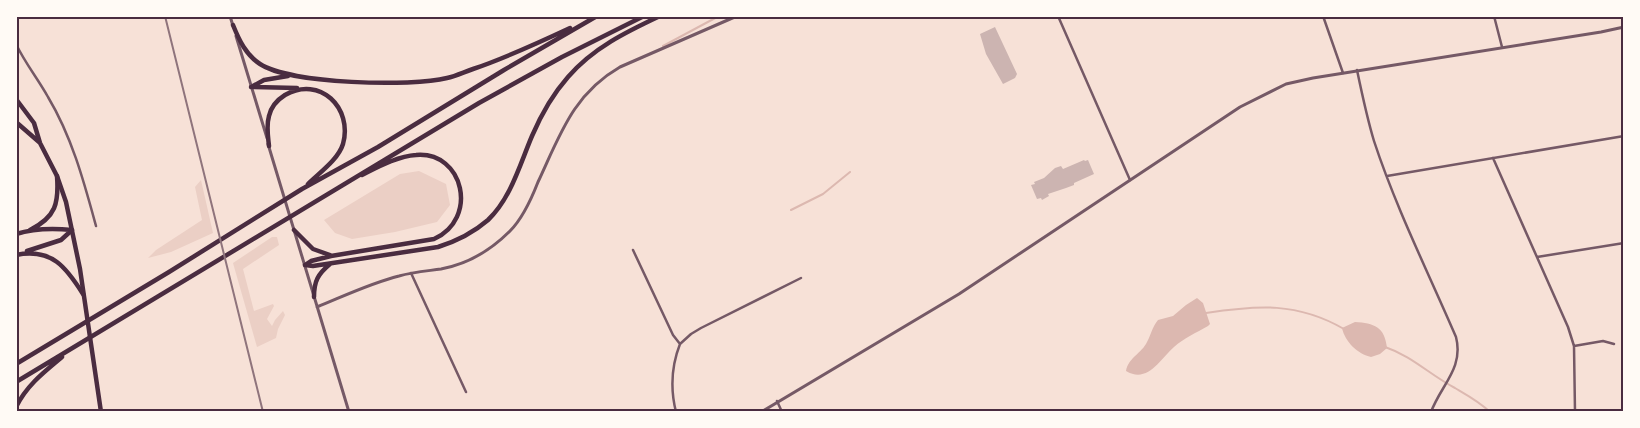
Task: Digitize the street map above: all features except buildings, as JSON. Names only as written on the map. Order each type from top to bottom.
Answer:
[{"type":"highway","points":[[233,25],[237,36],[248,54],[261,65],[277,72],[361,82],[404,82],[447,78],[497,61],[597,16]]},
{"type":"highway","points":[[17,363],[199,254],[302,189],[378,147],[597,16]]},
{"type":"highway","points":[[16,382],[111,326],[247,241],[479,103],[562,57],[644,16]]},
{"type":"highway","points":[[305,265],[330,264],[438,247],[457,241],[474,231],[502,203],[548,104],[568,77],[592,54],[622,35],[660,16]]},
{"type":"highway","points":[[251,87],[264,80],[294,75]]},
{"type":"highway","points":[[251,87],[314,89],[326,94],[342,116],[345,131],[342,146],[334,158],[302,189]]},
{"type":"highway","points":[[269,146],[267,131],[269,115],[273,106],[280,98],[302,88]]},
{"type":"highway","points":[[16,99],[34,123],[40,143],[57,176],[66,202],[84,294],[101,412]]},
{"type":"highway","points":[[16,122],[40,143]]},
{"type":"highway","points":[[305,265],[311,261],[332,256],[434,239],[441,236],[452,226],[459,214],[462,200],[460,186],[454,173],[444,163],[431,157],[417,155],[396,160],[327,193]]},
{"type":"highway","points":[[30,230],[41,224],[56,206],[58,195],[57,176]]},
{"type":"highway","points":[[16,234],[30,230],[51,228],[72,230]]},
{"type":"highway","points":[[16,255],[61,240],[72,230]]},
{"type":"highway","points":[[294,230],[313,249],[332,256]]},
{"type":"highway","points":[[16,255],[27,253],[42,254],[56,260],[68,270],[84,294]]},
{"type":"highway","points":[[314,296],[314,285],[319,273],[330,264]]},
{"type":"highway","points":[[16,407],[22,395],[34,381],[73,348]]},
{"type":"street","points":[[230,16],[349,412]]},
{"type":"street","points":[[317,307],[365,287],[400,276],[467,262],[481,255],[509,232],[519,221],[561,131],[577,104],[592,87],[604,76],[634,60],[737,16]]},
{"type":"street","points":[[1058,16],[1130,180]]},
{"type":"street","points":[[1323,16],[1343,73]]},
{"type":"street","points":[[1494,16],[1502,47]]},
{"type":"street","points":[[761,412],[959,294],[1240,107],[1286,84],[1357,70],[1624,27]]},
{"type":"street","points":[[16,44],[48,97],[62,125],[80,168],[96,226]]},
{"type":"street","points":[[1357,70],[1372,133],[1387,176],[1456,337],[1458,358],[1432,412]]},
{"type":"street","points":[[1387,176],[1624,136]]},
{"type":"street","points":[[1493,158],[1568,327],[1574,346],[1575,412]]},
{"type":"street","points":[[1537,257],[1624,243]]},
{"type":"street","points":[[633,250],[673,334],[680,344]]},
{"type":"street","points":[[412,274],[466,392]]},
{"type":"street","points":[[676,412],[672,395],[672,375],[674,360],[680,344],[701,328],[801,278]]},
{"type":"street","points":[[1574,346],[1603,341],[1614,344]]},
{"type":"street","points":[[778,402],[782,412]]},
{"type":"shaded area","points":[[419,171],[446,184],[450,205],[437,222],[395,232],[352,239],[335,233],[324,220],[400,174]]},
{"type":"shaded area","points":[[201,180],[213,233],[171,252],[148,258],[156,250],[202,220],[195,187]]},
{"type":"shaded area","points":[[272,237],[277,237],[279,245],[243,269],[254,311],[273,304],[274,306],[267,319],[272,326],[283,311],[285,315],[276,338],[257,347],[233,263]]},
{"type":"shaded area","points":[[1197,298],[1203,303],[1210,324],[1178,344],[1147,372],[1134,374],[1126,371],[1129,363],[1145,346],[1158,320],[1173,316]]},
{"type":"shaded area","points":[[1355,322],[1373,325],[1381,331],[1387,348],[1380,354],[1371,357],[1357,350],[1349,343],[1342,328]]},
{"type":"waterway","points":[[663,46],[719,16]]},
{"type":"waterway","points":[[791,210],[823,194],[850,172]]},
{"type":"waterway","points":[[1206,313],[1243,308],[1277,308],[1310,314],[1344,329]]},
{"type":"waterway","points":[[1385,347],[1412,360],[1490,412]]},
{"type":"railway","points":[[165,16],[263,412]]}]
